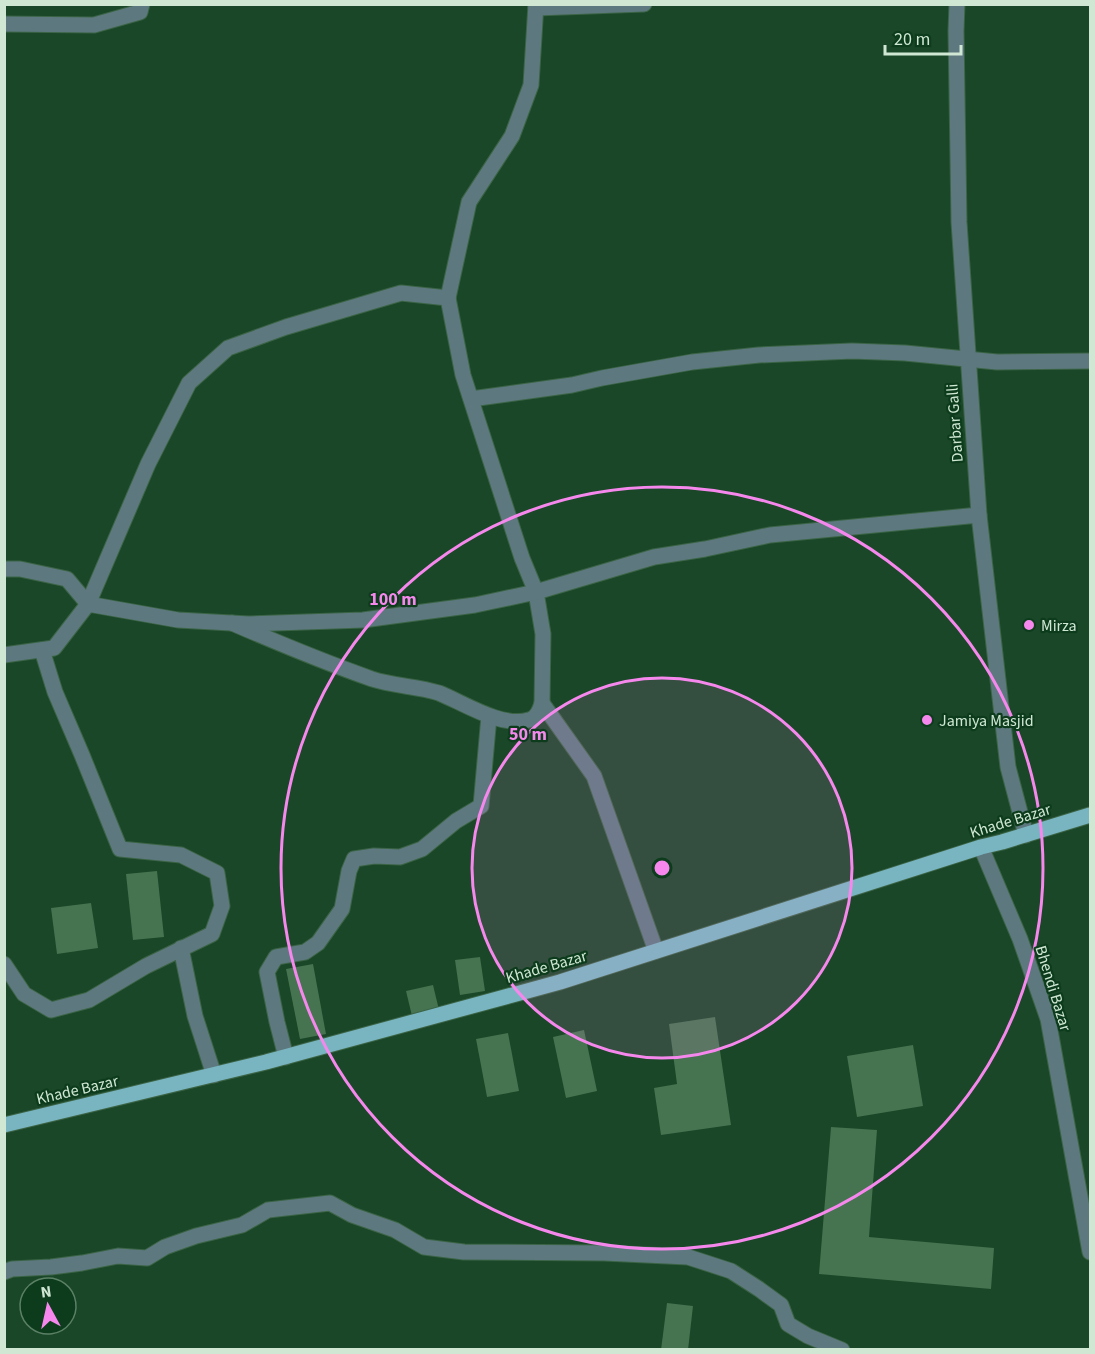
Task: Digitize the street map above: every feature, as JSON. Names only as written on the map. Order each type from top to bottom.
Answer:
[{"type":"main road","name":"Khade Bazar","points":[[4,1125],[286,1057],[560,982],[981,847],[1090,815]]},
{"type":"street","points":[[4,24],[94,25],[140,12],[142,4]]},
{"type":"street","points":[[232,623],[374,680],[437,693],[489,716],[514,721],[531,720],[538,714],[542,703],[543,634],[536,592],[522,558],[463,375],[448,298],[469,202],[512,136],[531,85],[536,6],[644,4]]},
{"type":"street","name":"Darbar Galli","points":[[957,4],[959,222],[979,514],[1008,767],[1026,835]]},
{"type":"street","points":[[4,655],[54,648],[88,603],[148,464],[189,383],[228,348],[286,327],[401,293],[448,298]]},
{"type":"street","points":[[471,399],[572,385],[692,362],[759,355],[852,351],[904,353],[997,362],[1090,361]]},
{"type":"street","points":[[4,568],[67,579],[88,603],[178,620],[232,623],[363,620],[475,605],[536,592],[654,557],[770,535],[979,514]]},
{"type":"street","points":[[4,964],[24,994],[51,1010],[90,1000],[146,966],[212,934],[222,906],[217,873],[181,855],[120,849],[55,692],[42,650]]},
{"type":"street","points":[[542,703],[594,776],[656,951]]},
{"type":"street","points":[[286,1057],[267,972],[276,957],[305,952],[318,944],[342,909],[349,871],[354,859],[375,856],[400,857],[422,849],[456,821],[481,806],[489,716]]},
{"type":"street","name":"Bhendi Bazar","points":[[981,847],[1020,939],[1048,1019],[1090,1252]]},
{"type":"street","points":[[181,948],[195,1016],[214,1075]]},
{"type":"street","points":[[4,1272],[12,1269],[82,1263],[118,1256],[147,1258],[165,1247],[196,1236],[242,1225],[268,1210],[330,1203],[352,1215],[395,1230],[424,1247],[464,1252],[604,1253],[688,1257],[731,1271],[781,1305],[788,1324],[808,1336],[842,1350]]},
{"type":"building","points":[[157,871],[164,937],[133,940],[126,874]]},
{"type":"building","points":[[91,903],[98,948],[57,954],[51,908]]},
{"type":"building","points":[[480,957],[485,991],[460,995],[455,960]]},
{"type":"building","points":[[313,964],[326,1034],[300,1039],[286,969]]},
{"type":"building","points":[[433,985],[440,1014],[413,1020],[406,991]]},
{"type":"building","points":[[715,1017],[731,1125],[661,1135],[654,1088],[677,1084],[669,1024]]},
{"type":"building","points":[[584,1030],[597,1091],[566,1098],[553,1037]]},
{"type":"building","points":[[508,1033],[519,1091],[487,1097],[476,1039]]},
{"type":"building","points":[[913,1045],[923,1106],[857,1117],[847,1056]]},
{"type":"building","points":[[831,1127],[877,1130],[869,1237],[994,1248],[991,1289],[819,1274]]},
{"type":"building","points":[[667,1303],[693,1306],[688,1350],[661,1350]]},
{"type":"place","name":"Mirza","points":[[1029,625]]},
{"type":"place","name":"Jamiya Masjid","points":[[927,720]]}]
